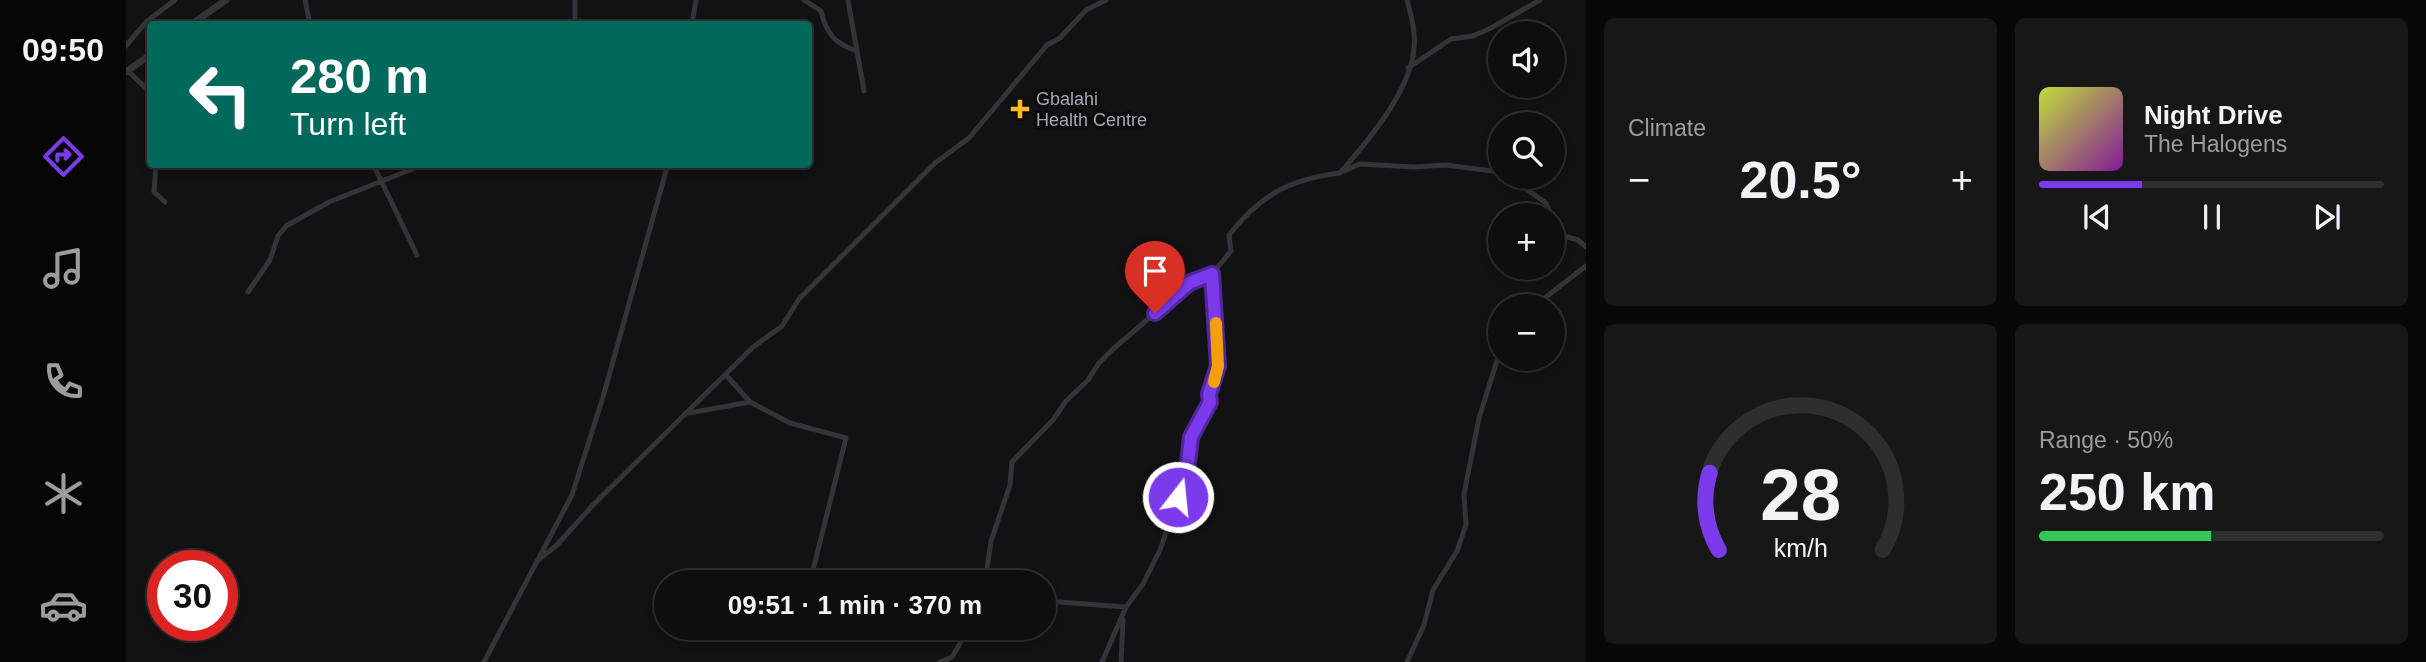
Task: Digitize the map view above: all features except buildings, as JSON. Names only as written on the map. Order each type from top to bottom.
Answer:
[{"type":"street","points":[[147,21],[175,0]]},
{"type":"street","points":[[196,21],[226,0]]},
{"type":"street","points":[[305,0],[309,21]]},
{"type":"street","points":[[575,0],[575,21]]},
{"type":"street","points":[[692,21],[696,0]]},
{"type":"street","points":[[804,0],[821,10],[824,26],[839,45],[857,51]]},
{"type":"street","points":[[848,0],[864,91]]},
{"type":"street","points":[[537,561],[556,546],[640,457],[764,337],[782,326],[799,299],[934,163],[969,138],[1047,45],[1060,38],[1086,10],[1106,0]]},
{"type":"street","points":[[1340,173],[1380,127],[1408,68],[1415,49],[1408,0]]},
{"type":"street","points":[[1408,68],[1451,39],[1472,36],[1491,28],[1540,0]]},
{"type":"street","points":[[126,46],[147,21]]},
{"type":"street","points":[[147,57],[127,71],[147,89]]},
{"type":"street","points":[[987,570],[991,541],[1010,485],[1012,462],[1053,421],[1066,401],[1088,380],[1098,363],[1189,283],[1212,274],[1231,251],[1229,235],[1254,209],[1280,189],[1304,177],[1340,173],[1360,164],[1414,167],[1446,164],[1488,170]]},
{"type":"street","points":[[156,168],[154,192],[165,202]]},
{"type":"street","points":[[375,168],[417,255]]},
{"type":"street","points":[[248,292],[270,260],[278,236],[286,226],[329,202],[414,168]]},
{"type":"street","points":[[484,662],[572,495],[603,397],[667,168]]},
{"type":"street","points":[[1526,189],[1546,203]]},
{"type":"street","points":[[1565,236],[1578,240],[1586,247]]},
{"type":"street","points":[[1550,294],[1586,266]]},
{"type":"street","points":[[1102,662],[1126,607],[1143,584],[1160,550],[1187,471],[1191,437],[1210,402],[1209,394],[1218,366],[1212,274]]},
{"type":"street","points":[[1407,662],[1424,625],[1433,590],[1457,551],[1466,525],[1464,494],[1479,418],[1494,371]]},
{"type":"street","points":[[726,375],[750,402],[790,423],[846,438],[815,570]]},
{"type":"street","points":[[689,412],[750,402]]},
{"type":"street","points":[[1056,602],[1126,607]]},
{"type":"street","points":[[1121,662],[1123,617]]},
{"type":"street","points":[[940,662],[952,657],[962,640]]},
{"type":"slow traffic","points":[[1214,382],[1218,366],[1216,323]]},
{"type":"place","name":"Gbalahi Health Centre","points":[[1020,109]]},
{"type":"route","points":[[1155,313],[1172,301],[1189,283],[1212,274],[1218,366],[1209,394],[1210,402],[1191,437],[1187,471],[1178,497]]}]
